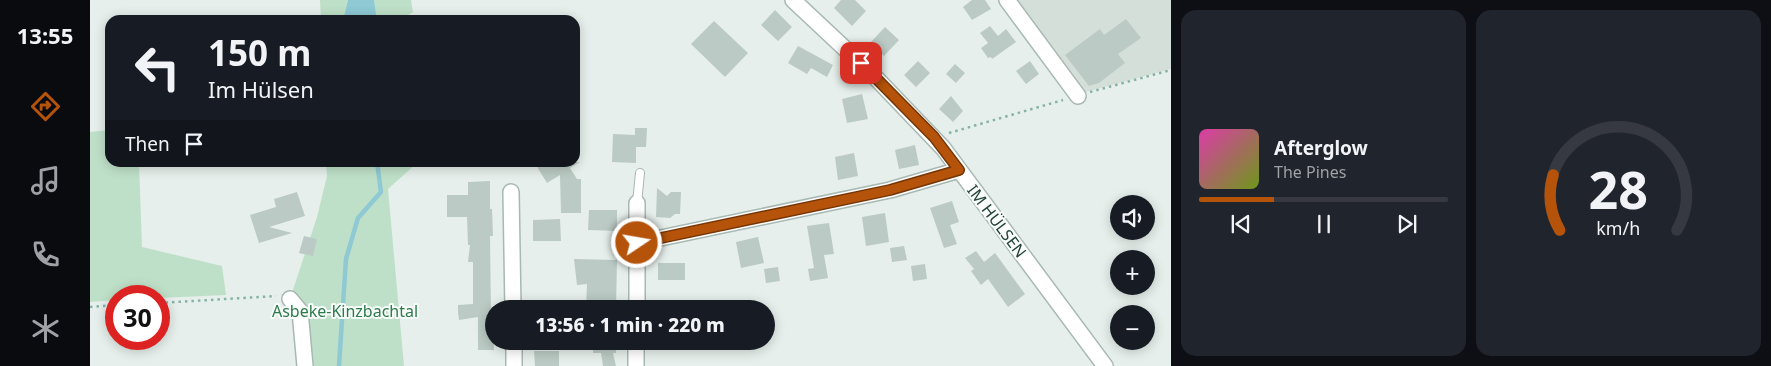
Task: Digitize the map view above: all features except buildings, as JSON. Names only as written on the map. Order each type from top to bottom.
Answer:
[{"type":"street","name":"IM HÜLSEN","points":[[793,0],[874,76],[934,137],[1105,366]]},
{"type":"street","points":[[1007,0],[1078,96]]},
{"type":"street","points":[[637,243],[890,190],[959,170]]},
{"type":"street","points":[[511,192],[513,300]]},
{"type":"street","points":[[637,203],[637,300]]},
{"type":"street","points":[[290,299],[300,311],[305,366]]},
{"type":"street","points":[[514,350],[514,366]]},
{"type":"street","points":[[636,350],[636,366]]},
{"type":"lane","points":[[637,203],[640,173]]},
{"type":"path","points":[[934,137],[1171,70]]},
{"type":"path","points":[[170,302],[274,296],[290,299]]},
{"type":"path","points":[[90,307],[105,306]]},
{"type":"shaded area","points":[[1013,0],[1171,0],[1171,69],[1082,93]]},
{"type":"green space","points":[[320,0],[348,0],[344,15],[321,15]]},
{"type":"green space","points":[[374,0],[411,0],[413,12],[408,15],[376,15]]},
{"type":"green space","points":[[105,130],[105,167],[139,167],[142,247],[222,266],[226,295],[170,298],[170,285],[105,285],[105,301],[90,302],[90,132]]},
{"type":"green space","name":"Asbeke-Kinzbachtal","points":[[326,167],[413,167],[388,189],[404,366],[297,366],[290,299],[317,217],[327,176]]},
{"type":"water","points":[[348,0],[374,0],[376,15],[344,15]]},
{"type":"waterway","points":[[339,366],[346,259],[358,218],[381,192],[378,167]]},
{"type":"route","points":[[637,243],[890,190],[959,170],[934,137],[861,63]]}]
